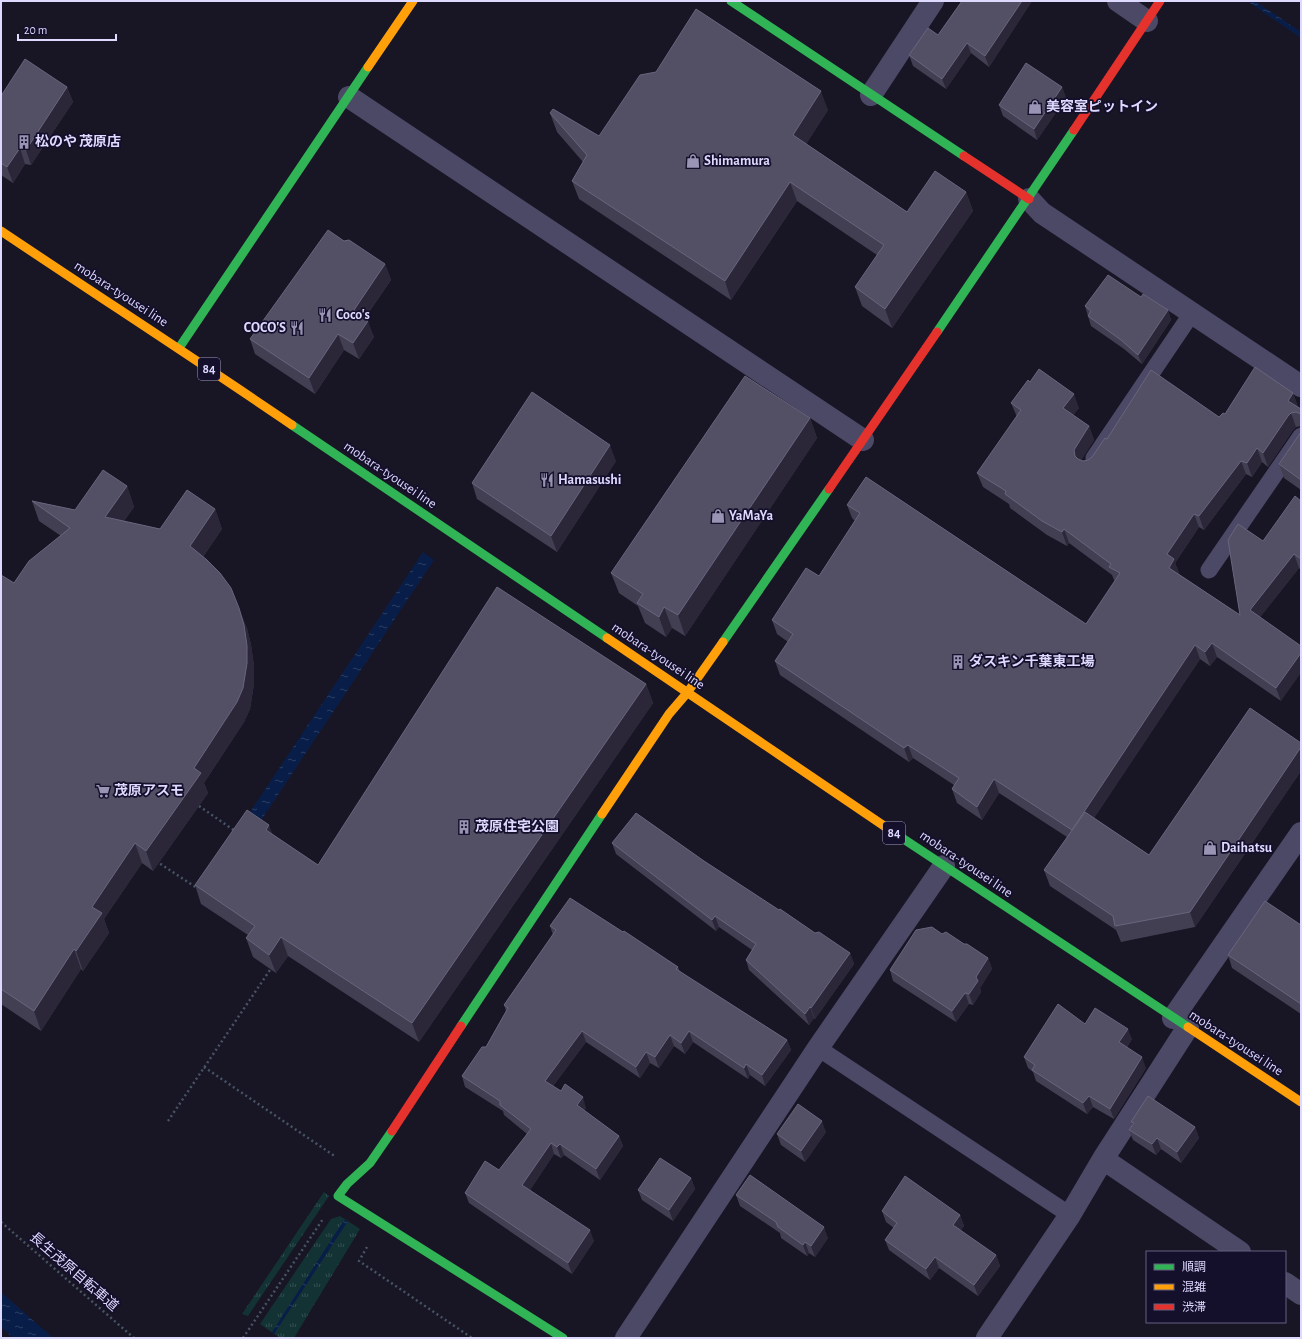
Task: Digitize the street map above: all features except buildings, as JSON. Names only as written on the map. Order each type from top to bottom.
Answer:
[{"type":"street","points":[[179,348],[350,97],[413,1]]},
{"type":"street","points":[[731,1],[1029,199],[1042,213],[1301,386]]},
{"type":"street","points":[[871,95],[933,1]]},
{"type":"street","points":[[1118,1],[1147,21]]},
{"type":"street","points":[[563,1338],[338,1196],[347,1184],[370,1163],[669,714],[687,693],[1029,199],[1160,1]]},
{"type":"street","points":[[350,97],[863,440]]},
{"type":"street","name":"mobara-tyousei line","points":[[1,231],[179,348],[416,510],[944,866],[1301,1102]]},
{"type":"street","points":[[989,1337],[1070,1215],[1181,1023],[1301,833]]},
{"type":"street","points":[[626,1338],[818,1048],[944,866]]},
{"type":"street","points":[[1103,1159],[1239,1251]]},
{"type":"street","points":[[1286,1284],[1301,1294]]},
{"type":"lane","points":[[1090,465],[1192,313]]},
{"type":"lane","points":[[1210,570],[1301,436]]},
{"type":"lane","points":[[818,1048],[1070,1215]]},
{"type":"path","points":[[199,806],[239,834]]},
{"type":"path","points":[[154,860],[200,890]]},
{"type":"path","points":[[168,1121],[274,965]]},
{"type":"path","points":[[243,1338],[338,1196]]},
{"type":"path","name":"長生茂原自転車道","points":[[1,1222],[134,1338]]},
{"type":"green space","points":[[324,1192],[329,1196],[248,1316],[242,1314]]},
{"type":"green space","points":[[340,1216],[360,1229],[294,1338],[280,1338],[260,1324],[331,1219]]},
{"type":"water","points":[[1247,1],[1255,1],[1301,32],[1301,38]]},
{"type":"water","points":[[423,552],[434,560],[258,825],[246,818]]},
{"type":"water","points":[[344,1220],[348,1221],[274,1334],[272,1332]]},
{"type":"water","points":[[1,1292],[53,1338],[13,1338],[1,1327]]},
{"type":"traffic: fast","points":[[731,1],[964,156]]},
{"type":"traffic: fast","points":[[179,348],[368,67]]},
{"type":"traffic: fast","points":[[937,332],[1074,130]]},
{"type":"traffic: fast","points":[[292,425],[607,638]]},
{"type":"traffic: fast","points":[[723,642],[829,489]]},
{"type":"traffic: fast","points":[[461,1026],[602,814]]},
{"type":"traffic: fast","points":[[893,832],[1188,1027]]},
{"type":"traffic: fast","points":[[392,1131],[370,1163],[347,1184],[338,1196],[563,1338]]},
{"type":"traffic: slow","points":[[368,67],[413,1]]},
{"type":"traffic: slow","points":[[1,231],[292,425]]},
{"type":"traffic: slow","points":[[607,638],[893,832]]},
{"type":"traffic: slow","points":[[602,814],[669,714],[687,693],[723,642]]},
{"type":"traffic: slow","points":[[1188,1027],[1301,1102]]},
{"type":"traffic: jam","points":[[1074,130],[1160,1]]},
{"type":"traffic: jam","points":[[964,156],[1029,199]]},
{"type":"traffic: jam","points":[[829,489],[937,332]]},
{"type":"traffic: jam","points":[[392,1131],[461,1026]]},
{"type":"place","name":"美容室ピットイン","points":[[1035,107]]},
{"type":"place","name":"松のや 茂原店","points":[[24,142]]},
{"type":"place","name":"Shimamura","points":[[693,161]]},
{"type":"place","name":"Coco's","points":[[325,315]]},
{"type":"place","name":"COCO'S","points":[[297,328]]},
{"type":"place","name":"Hamasushi","points":[[547,480]]},
{"type":"place","name":"YaMaYa","points":[[718,516]]},
{"type":"place","name":"ダスキン千葉東工場","points":[[958,662]]},
{"type":"place","name":"茂原アスモ","points":[[103,791]]},
{"type":"place","name":"茂原住宅公園","points":[[464,827]]},
{"type":"place","name":"Daihatsu","points":[[1210,848]]}]
